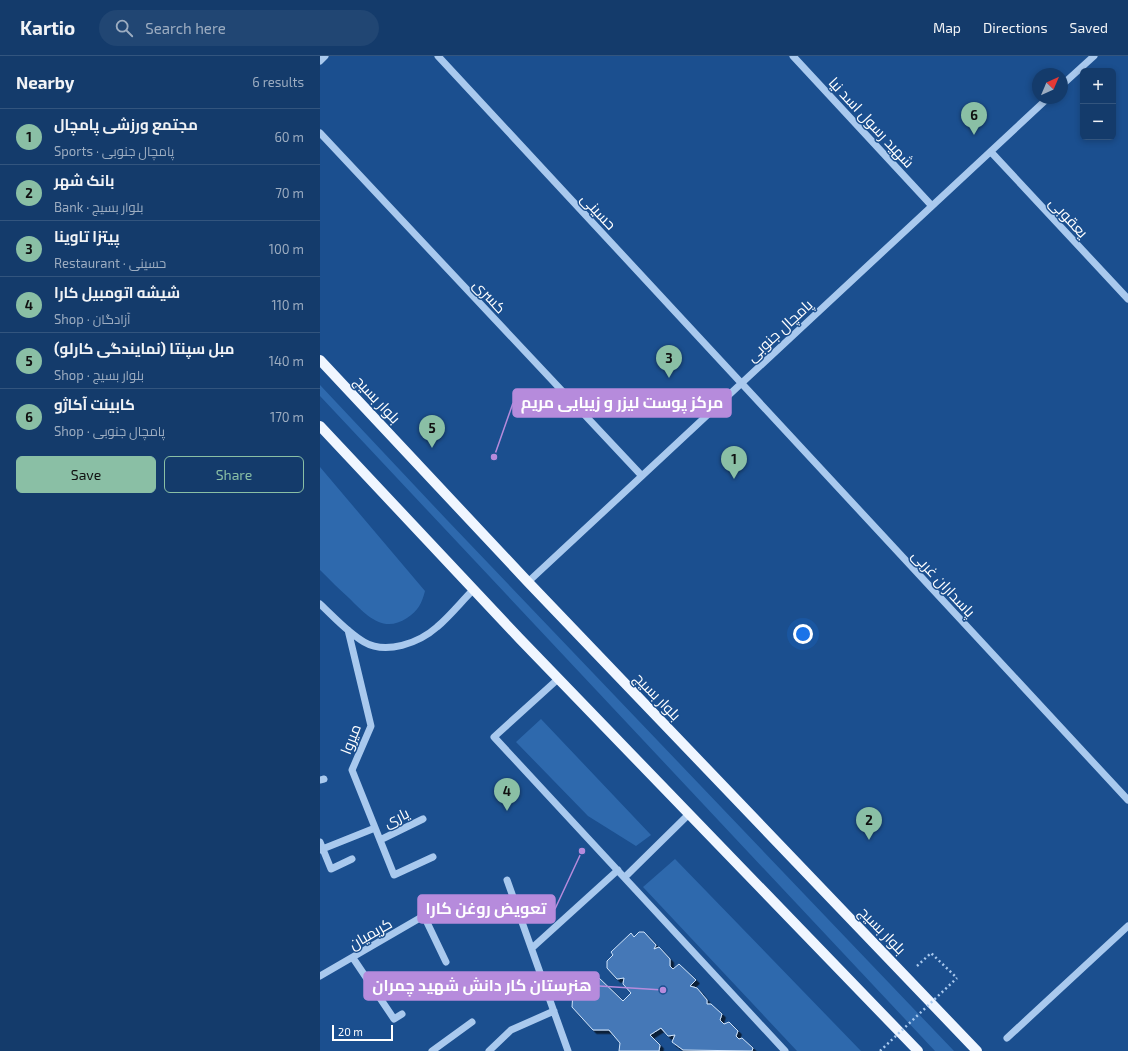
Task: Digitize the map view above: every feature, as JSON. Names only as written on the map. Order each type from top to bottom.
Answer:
[{"type":"main road","name":"بلوار بسیج","points":[[320,360],[528,582],[977,1051]]},
{"type":"main road","points":[[320,426],[558,679],[918,1051]]},
{"type":"street","points":[[320,61],[325,56]]},
{"type":"street","name":"حسینی","points":[[438,56],[741,384]]},
{"type":"street","name":"شهید رسول اسد نیا","points":[[793,56],[932,206]]},
{"type":"street","points":[[1068,80],[1094,56]]},
{"type":"street","name":"پامچال جنوبی","points":[[528,582],[1042,104]]},
{"type":"street","name":"کسری","points":[[320,133],[642,476]]},
{"type":"street","name":"یعقوبی","points":[[991,152],[1128,299]]},
{"type":"street","name":"پاسداران غربی","points":[[741,384],[1128,800]]},
{"type":"street","points":[[320,604],[348,630],[364,642],[380,647],[393,648],[422,637],[437,628],[473,590]]},
{"type":"street","name":"میروا","points":[[348,630],[371,726],[352,770],[394,876],[433,857]]},
{"type":"street","points":[[558,679],[494,737],[785,1051]]},
{"type":"street","points":[[625,877],[689,814]]},
{"type":"street","name":"یاری","points":[[380,840],[423,818]]},
{"type":"street","points":[[352,859],[331,869],[321,847],[375,828]]},
{"type":"street","points":[[532,948],[618,870]]},
{"type":"street","points":[[508,880],[568,1051]]},
{"type":"street","name":"کریمیان","points":[[320,976],[432,911]]},
{"type":"street","points":[[424,916],[446,962]]},
{"type":"street","points":[[1007,1038],[1128,926]]},
{"type":"street","points":[[352,958],[394,1018],[402,1014]]},
{"type":"street","points":[[489,1051],[510,1030],[554,1011]]},
{"type":"street","points":[[432,1051],[472,1022]]},
{"type":"path","points":[[880,1051],[957,978],[931,953],[906,976]]},
{"type":"shaded area","points":[[320,385],[954,1051],[935,1051],[320,396]]},
{"type":"shaded area","points":[[320,467],[425,591],[419,606],[414,613],[407,618],[390,624],[375,620],[362,611],[320,570]]},
{"type":"shaded area","points":[[541,719],[651,835],[636,846],[588,816],[516,742]]},
{"type":"shaded area","points":[[675,859],[861,1051],[797,1051],[643,887]]},
{"type":"building","points":[[639,932],[644,932],[656,945],[654,949],[659,947],[670,959],[670,966],[673,969],[679,964],[696,980],[690,986],[697,988],[707,1000],[707,1004],[711,1004],[722,1014],[720,1020],[724,1024],[729,1022],[738,1031],[736,1036],[739,1039],[742,1038],[753,1048],[752,1051],[683,1050],[672,1042],[675,1035],[668,1036],[661,1028],[650,1035],[660,1045],[659,1051],[619,1051],[620,1043],[609,1030],[593,1030],[572,1007],[573,992],[584,976],[598,977],[623,1001],[631,993],[623,984],[624,978],[617,979],[607,968],[607,961],[613,955],[611,952],[631,933],[634,937]]},
{"type":"place","name":"کابینت آکاژو","points":[[974,135]]},
{"type":"place","name":"پیتزا تاوینا","points":[[669,378]]},
{"type":"place","name":"مبل سپنتا (نمایندگی کارلو)","points":[[432,448]]},
{"type":"place","name":"مرکز پوست لیزر و زیبایی مریم","points":[[494,457]]},
{"type":"place","name":"مجتمع ورزشی پامچال","points":[[734,479]]},
{"type":"place","name":"شیشه اتومبیل کارا","points":[[507,811]]},
{"type":"place","name":"بانک شهر","points":[[869,840]]},
{"type":"place","name":"تعویض روغن کارا","points":[[582,851]]},
{"type":"place","name":"هنرستان کار دانش شهید چمران","points":[[663,990]]}]
